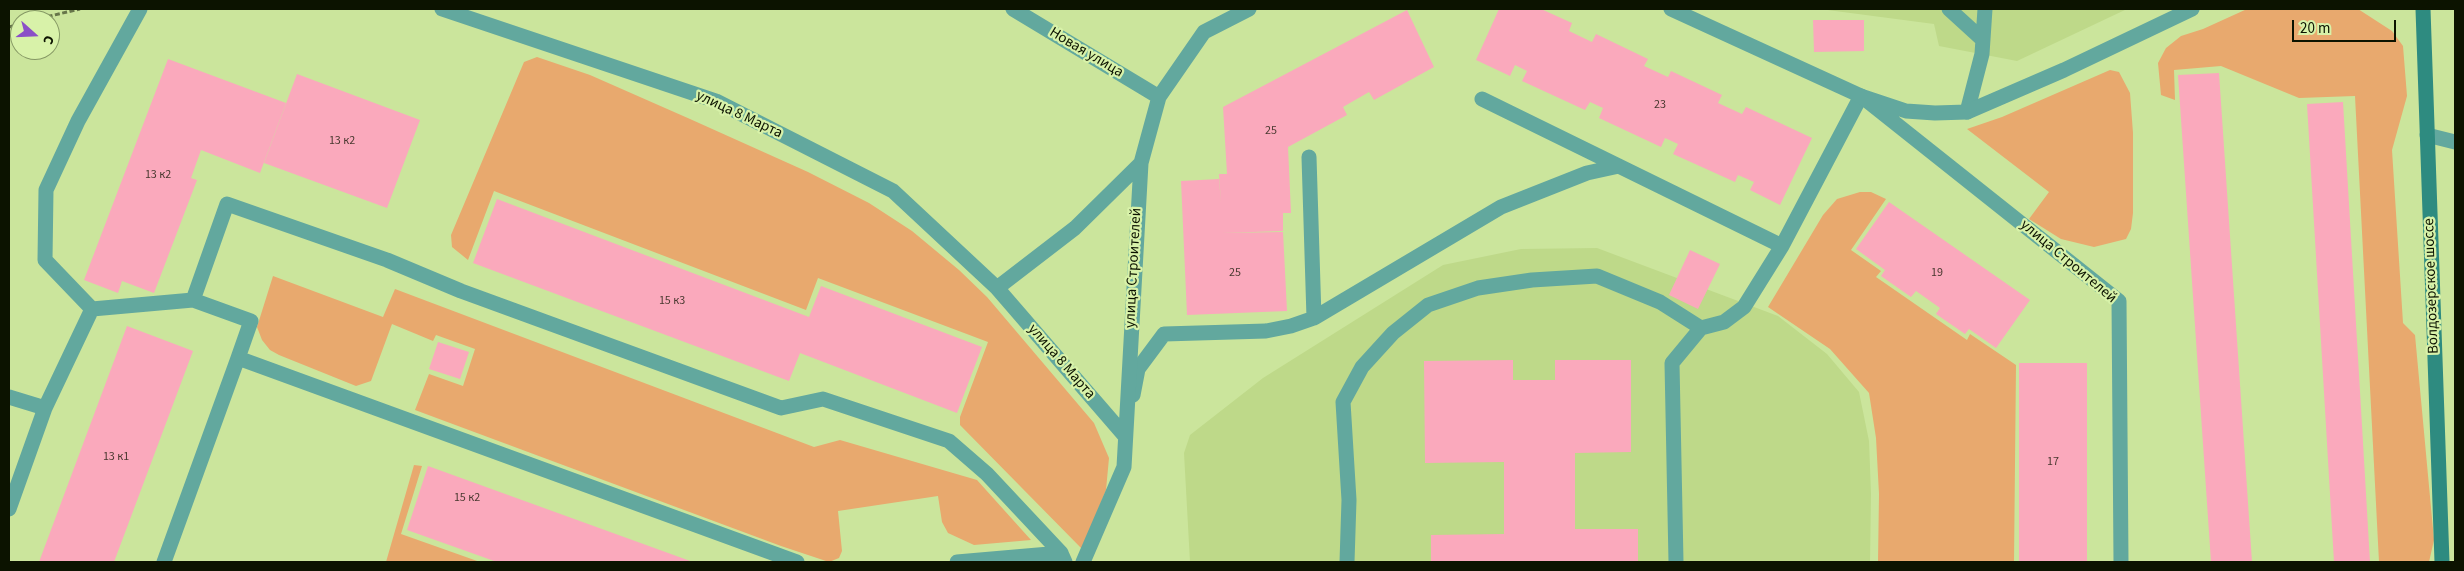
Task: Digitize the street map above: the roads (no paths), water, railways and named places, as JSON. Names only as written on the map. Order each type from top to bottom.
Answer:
[{"type":"main road","name":"Волдозерское шоссе","points":[[2423,9],[2442,562]]},
{"type":"street","points":[[92,309],[45,260],[46,190],[78,121],[140,9]]},
{"type":"street","name":"улица 8 Марта","points":[[442,9],[716,101],[893,191],[997,288],[1125,436]]},
{"type":"street","name":"Новая улица","points":[[1013,9],[1159,97]]},
{"type":"street","name":"улица Строителей","points":[[1083,562],[1124,467],[1141,163],[1159,97],[1204,32],[1249,9]]},
{"type":"street","name":"улица Строителей","points":[[1671,9],[1862,96],[1906,111],[1935,113],[1967,112],[2064,70],[2192,9]]},
{"type":"street","points":[[1949,9],[1983,40]]},
{"type":"street","points":[[1967,112],[1983,40],[1985,9]]},
{"type":"street","points":[[1676,562],[1672,363],[1701,328],[1724,322],[1744,307],[1782,246],[1862,96]]},
{"type":"street","name":"улица Строителей","points":[[1862,96],[2119,301],[2121,562]]},
{"type":"street","points":[[1482,99],[1782,246]]},
{"type":"street","points":[[2427,135],[2455,142]]},
{"type":"street","points":[[1309,157],[1314,318]]},
{"type":"street","points":[[997,288],[1075,228],[1141,163]]},
{"type":"street","points":[[1125,436],[1138,369],[1164,334],[1266,331],[1291,326],[1314,318],[1501,207],[1587,172],[1619,166]]},
{"type":"street","points":[[193,300],[227,204],[387,260],[461,291],[781,408],[823,399],[948,441],[987,474],[1063,557]]},
{"type":"street","points":[[1347,562],[1349,500],[1343,402],[1362,367],[1393,333],[1428,305],[1478,288],[1532,280],[1598,276],[1660,302],[1701,328]]},
{"type":"street","points":[[92,309],[193,300],[251,321],[164,562]]},
{"type":"street","points":[[9,509],[45,408],[92,309]]},
{"type":"street","points":[[238,358],[798,562]]},
{"type":"street","points":[[9,397],[45,408]]},
{"type":"street","points":[[958,562],[1063,557]]}]
